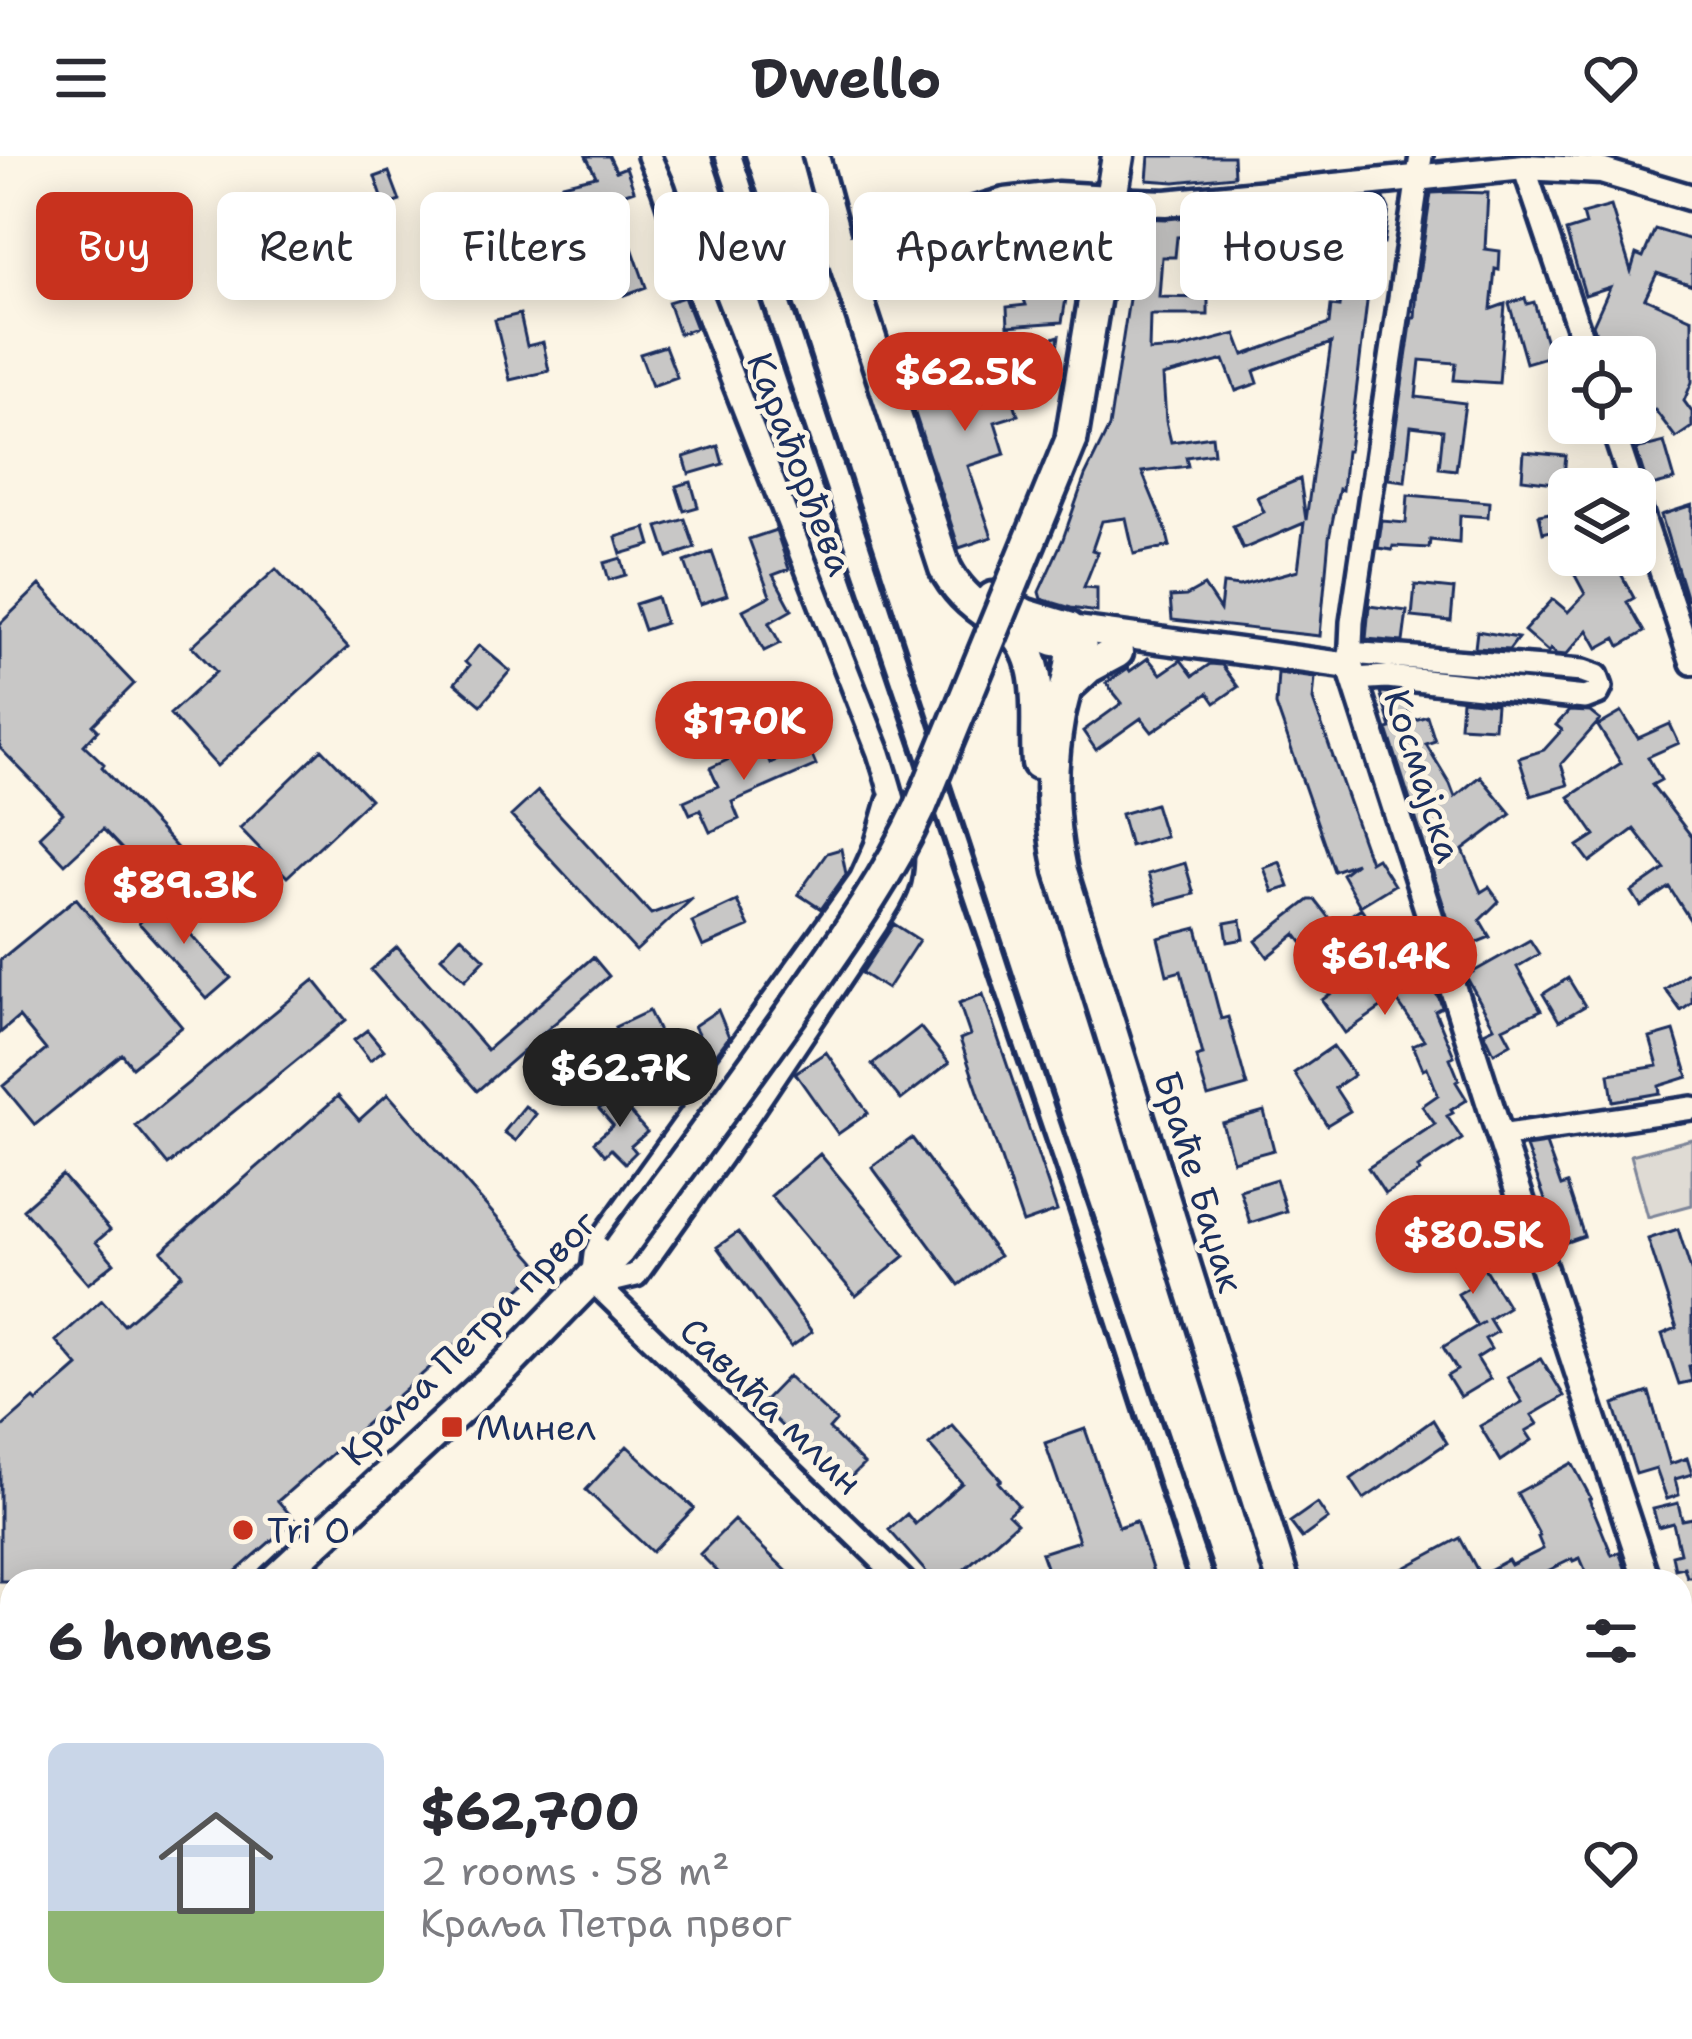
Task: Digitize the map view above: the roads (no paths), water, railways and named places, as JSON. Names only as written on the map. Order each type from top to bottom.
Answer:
[{"type":"main road","name":"Краља Петра првог","points":[[1111,192],[1118,156]]},
{"type":"main road","points":[[842,253],[853,250]]},
{"type":"main road","name":"Браће Баџак","points":[[842,253],[945,568],[976,607],[1007,625],[1051,688],[1039,770],[1050,803],[1061,871],[1279,1569]]},
{"type":"main road","name":"Краља Петра првог","points":[[287,1569],[504,1368],[619,1250],[818,975],[896,858],[1071,441],[1093,300]]},
{"type":"main road","points":[[943,556],[983,592],[1043,621],[1065,639],[1042,665],[1051,688],[1117,652]]},
{"type":"street","name":"Карађорђева","points":[[592,1280],[636,1275],[876,924],[900,878],[899,837],[879,753],[649,156]]},
{"type":"street","name":"Браће Баџак","points":[[816,156],[842,253]]},
{"type":"street","points":[[1156,203],[1419,168],[1524,167],[1601,171],[1692,199]]},
{"type":"street","points":[[1524,167],[1581,336]]},
{"type":"street","name":"Космајска","points":[[1419,168],[1351,666],[1643,1569]]},
{"type":"street","points":[[1656,557],[1692,663]]},
{"type":"street","points":[[1007,625],[1117,652],[1200,658],[1229,651]]},
{"type":"street","points":[[1065,639],[1351,666],[1583,671],[1598,676],[1601,687],[1586,698],[1387,677],[1351,666]]},
{"type":"street","points":[[592,1280],[602,1239],[861,879],[890,795]]},
{"type":"street","points":[[1500,1136],[1692,1108]]},
{"type":"street","name":"Савића млин","points":[[592,1280],[891,1569]]},
{"type":"railway","points":[[713,156],[1070,1213],[1185,1569]]},
{"type":"railway","points":[[744,156],[1212,1569]]},
{"type":"place","name":"Минел","points":[[452,1427]]},
{"type":"place","name":"Tri O","points":[[243,1530]]}]
